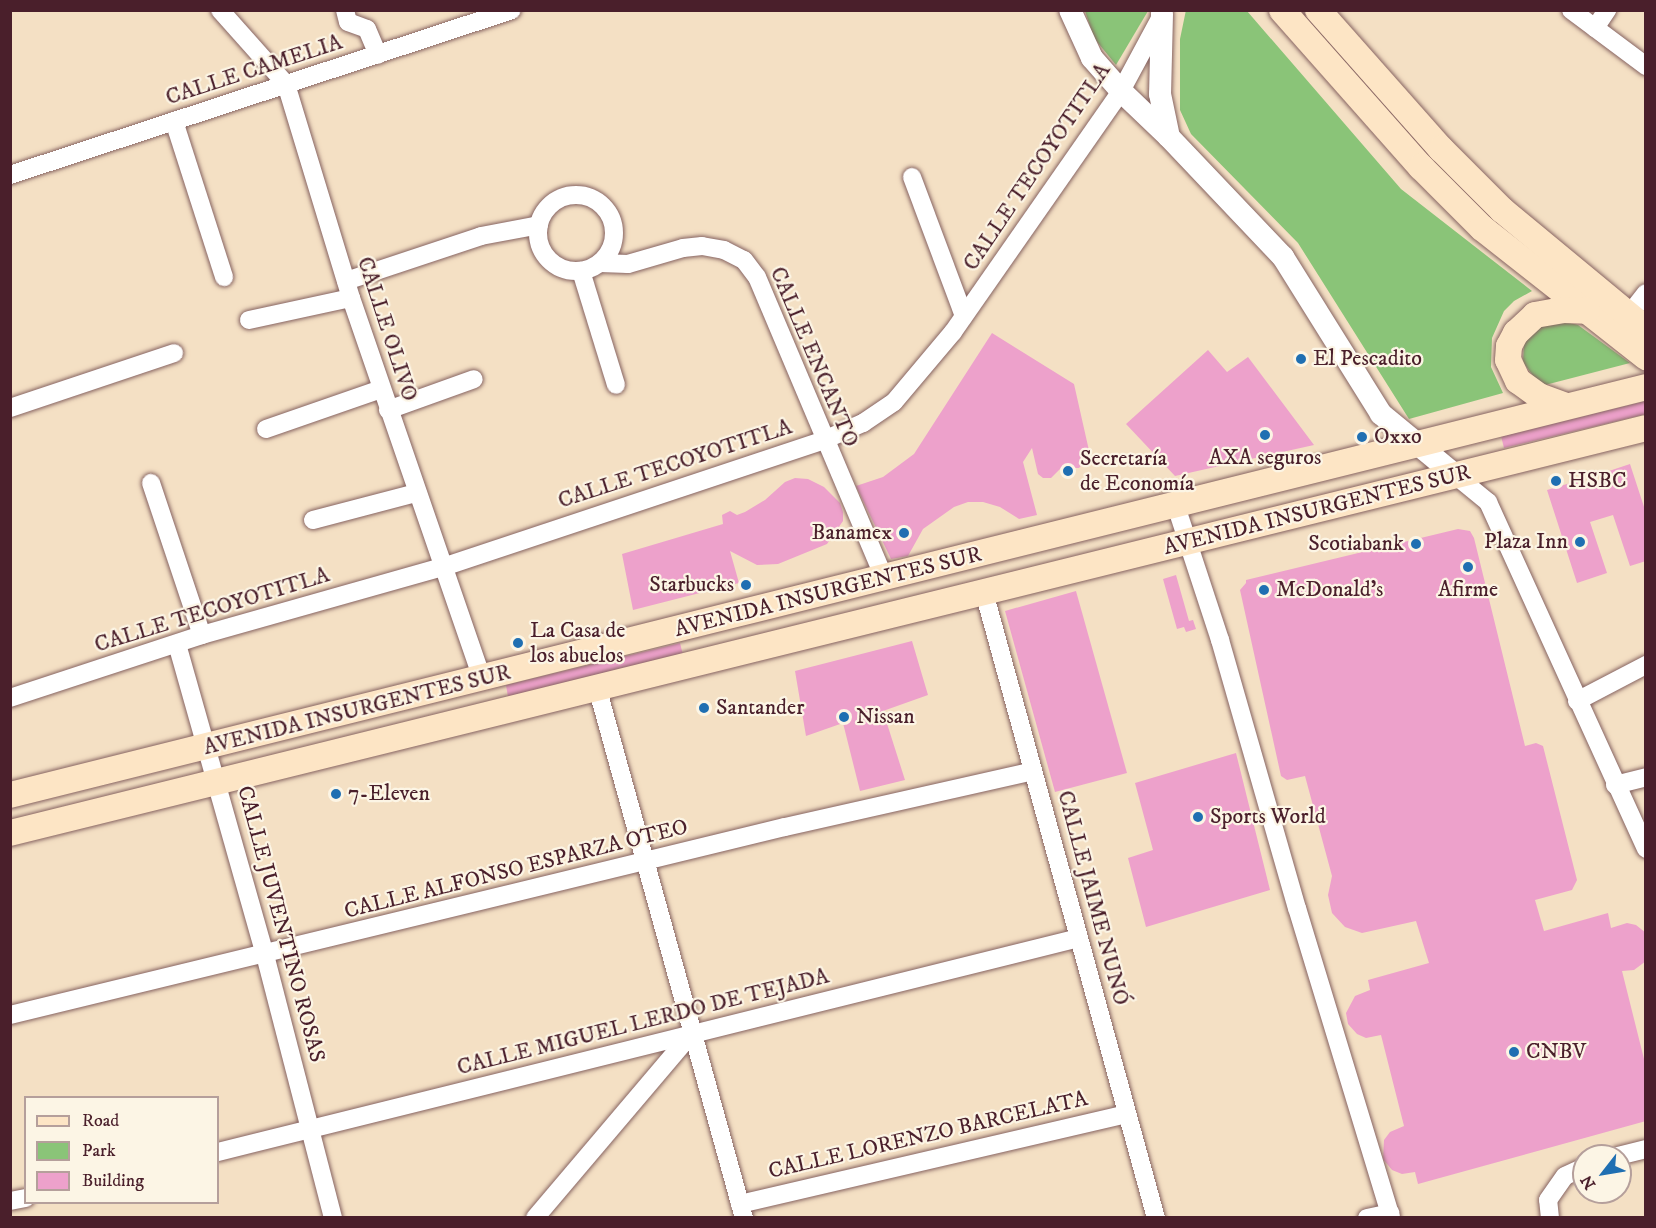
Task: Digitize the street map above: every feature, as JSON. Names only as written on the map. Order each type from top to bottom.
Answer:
[{"type":"main road","points":[[1282,10],[1420,167],[1482,228],[1646,357]]},
{"type":"main road","points":[[1318,10],[1441,149],[1494,202],[1637,323]]},
{"type":"main road","points":[[1566,406],[1539,396],[1518,381],[1508,360],[1509,346],[1515,333],[1535,315],[1563,310],[1587,311]]},
{"type":"main road","name":"AVENIDA INSURGENTES SUR","points":[[10,795],[1646,387]]},
{"type":"main road","name":"AVENIDA INSURGENTES SUR","points":[[10,833],[1646,428]]},
{"type":"street","name":"CALLE OLIVO","points":[[220,10],[286,84],[348,289],[416,493],[482,679]]},
{"type":"street","points":[[345,10],[348,22],[368,29],[378,55]]},
{"type":"street","name":"CALLE CAMELIA","points":[[10,175],[378,55],[482,15],[512,10]]},
{"type":"street","points":[[1070,10],[1092,58],[1121,91],[1169,137],[1283,257],[1380,414],[1488,502],[1615,785],[1645,844]]},
{"type":"street","points":[[1571,10],[1646,66]]},
{"type":"street","points":[[1595,28],[1607,10]]},
{"type":"street","points":[[1163,12],[1160,94],[1169,137]]},
{"type":"street","name":"CALLE TECOYOTITLA","points":[[10,698],[202,636],[443,567],[824,440],[863,423],[894,402],[964,316],[1121,91],[1163,12]]},
{"type":"street","points":[[174,121],[224,278]]},
{"type":"street","points":[[912,177],[964,316]]},
{"type":"street","points":[[580,195],[597,201],[606,209],[615,232],[613,244],[600,263],[581,271],[561,268],[545,255],[538,235],[539,225],[543,213],[562,197],[580,195]]},
{"type":"street","points":[[249,320],[348,289],[481,236],[539,225]]},
{"type":"street","name":"CALLE ENCANTO","points":[[600,263],[628,264],[683,248],[702,246],[724,250],[744,261],[757,277],[884,578]]},
{"type":"street","points":[[581,271],[616,385]]},
{"type":"street","points":[[1637,323],[1646,293]]},
{"type":"street","points":[[10,408],[174,353]]},
{"type":"street","points":[[388,410],[474,379]]},
{"type":"street","points":[[266,429],[381,389]]},
{"type":"street","points":[[152,483],[202,636]]},
{"type":"street","points":[[313,520],[416,493]]},
{"type":"street","points":[[1175,504],[1190,541],[1297,908],[1390,1215],[1367,1218]]},
{"type":"street","name":"CALLE JAIME NUNÓ","points":[[984,592],[1156,1218]]},
{"type":"street","name":"CALLE JUVENTINO ROSAS","points":[[177,644],[265,955],[333,1218]]},
{"type":"street","points":[[1577,701],[1646,665]]},
{"type":"street","points":[[597,687],[742,1211]]},
{"type":"street","name":"CALLE ALFONSO ESPARZA OTEO","points":[[10,1015],[645,863],[784,827],[1033,771]]},
{"type":"street","points":[[1615,785],[1646,777]]},
{"type":"street","name":"CALLE MIGUEL LERDO DE TEJADA","points":[[219,1152],[1079,938]]},
{"type":"street","points":[[535,1218],[692,1033]]},
{"type":"street","name":"CALLE LORENZO BARCELATA","points":[[742,1211],[1127,1114]]},
{"type":"street","points":[[1550,1218],[1548,1200],[1565,1176],[1572,1173]]},
{"type":"green space","points":[[1186,10],[1247,11],[1401,189],[1532,291],[1514,301],[1504,311],[1492,338],[1491,367],[1503,393],[1409,419],[1298,243],[1191,134],[1180,110],[1180,39]]},
{"type":"green space","points":[[1085,11],[1148,11],[1116,65],[1094,38]]},
{"type":"green space","points":[[1563,321],[1578,325],[1630,363],[1545,385],[1536,380],[1523,362],[1524,343],[1538,326]]},
{"type":"building","points":[[992,333],[1074,384],[1090,455],[1079,468],[1070,468],[1065,464],[1051,478],[1043,478],[1038,474],[1032,448],[1023,462],[1037,515],[1019,519],[1000,507],[983,502],[968,502],[954,507],[923,529],[908,556],[891,559],[856,486],[883,477],[914,454]]},
{"type":"building","points":[[1208,350],[1227,372],[1248,357],[1314,445],[1175,476],[1126,424]]},
{"type":"building","points":[[1646,401],[1646,414],[1504,448],[1501,436]]},
{"type":"building","name":"Plaza Inn","points":[[1630,464],[1646,513],[1646,561],[1630,566],[1613,515],[1590,522],[1607,573],[1577,583],[1547,490],[1577,481],[1579,488],[1602,481],[1600,474]]},
{"type":"building","points":[[795,478],[808,479],[824,487],[840,503],[843,521],[827,544],[778,564],[757,565],[730,551],[739,583],[633,610],[622,554],[723,524],[722,515],[730,511],[737,515],[745,512],[765,500],[785,482]]},
{"type":"building","name":"Plaza Inn","points":[[1458,529],[1470,531],[1474,538],[1525,746],[1536,743],[1543,746],[1577,880],[1572,890],[1535,900],[1544,931],[1608,913],[1611,928],[1627,923],[1636,925],[1646,933],[1646,961],[1634,970],[1622,971],[1646,1067],[1646,1121],[1418,1184],[1415,1172],[1402,1174],[1392,1170],[1383,1159],[1384,1140],[1390,1132],[1404,1126],[1381,1035],[1366,1038],[1357,1034],[1348,1024],[1346,1013],[1355,996],[1370,990],[1368,980],[1429,963],[1416,921],[1362,933],[1345,927],[1332,913],[1328,895],[1332,876],[1305,776],[1287,780],[1281,776],[1240,590],[1246,580]]},
{"type":"building","points":[[1176,575],[1189,621],[1193,620],[1196,629],[1186,632],[1184,627],[1177,629],[1163,579]]},
{"type":"building","points":[[1076,591],[1127,773],[1055,792],[1005,611]]},
{"type":"building","name":"Nissan","points":[[912,641],[928,695],[883,711],[905,780],[860,791],[843,723],[806,736],[795,671]]},
{"type":"building","points":[[680,643],[683,655],[508,697],[506,685]]},
{"type":"building","name":"Sports World","points":[[1236,753],[1270,890],[1146,927],[1128,858],[1153,850],[1135,783]]},
{"type":"place","name":"El Pescadito","points":[[1301,359]]},
{"type":"place","name":"AXA seguros","points":[[1265,435]]},
{"type":"place","name":"Oxxo","points":[[1362,437]]},
{"type":"place","name":"Secretaría de Economía","points":[[1068,471]]},
{"type":"place","name":"HSBC","points":[[1556,481]]},
{"type":"place","name":"Banamex","points":[[904,533]]},
{"type":"place","name":"Plaza Inn","points":[[1580,542]]},
{"type":"place","name":"Scotiabank","points":[[1416,544]]},
{"type":"place","name":"Afirme","points":[[1468,567]]},
{"type":"place","name":"Starbucks","points":[[746,585]]},
{"type":"place","name":"McDonald's","points":[[1264,590]]},
{"type":"place","name":"La Casa de los abuelos","points":[[518,643]]},
{"type":"place","name":"Santander","points":[[704,708]]},
{"type":"place","name":"Nissan","points":[[844,717]]},
{"type":"place","name":"7-Eleven","points":[[336,794]]},
{"type":"place","name":"Sports World","points":[[1198,817]]},
{"type":"place","name":"CNBV","points":[[1514,1052]]}]
